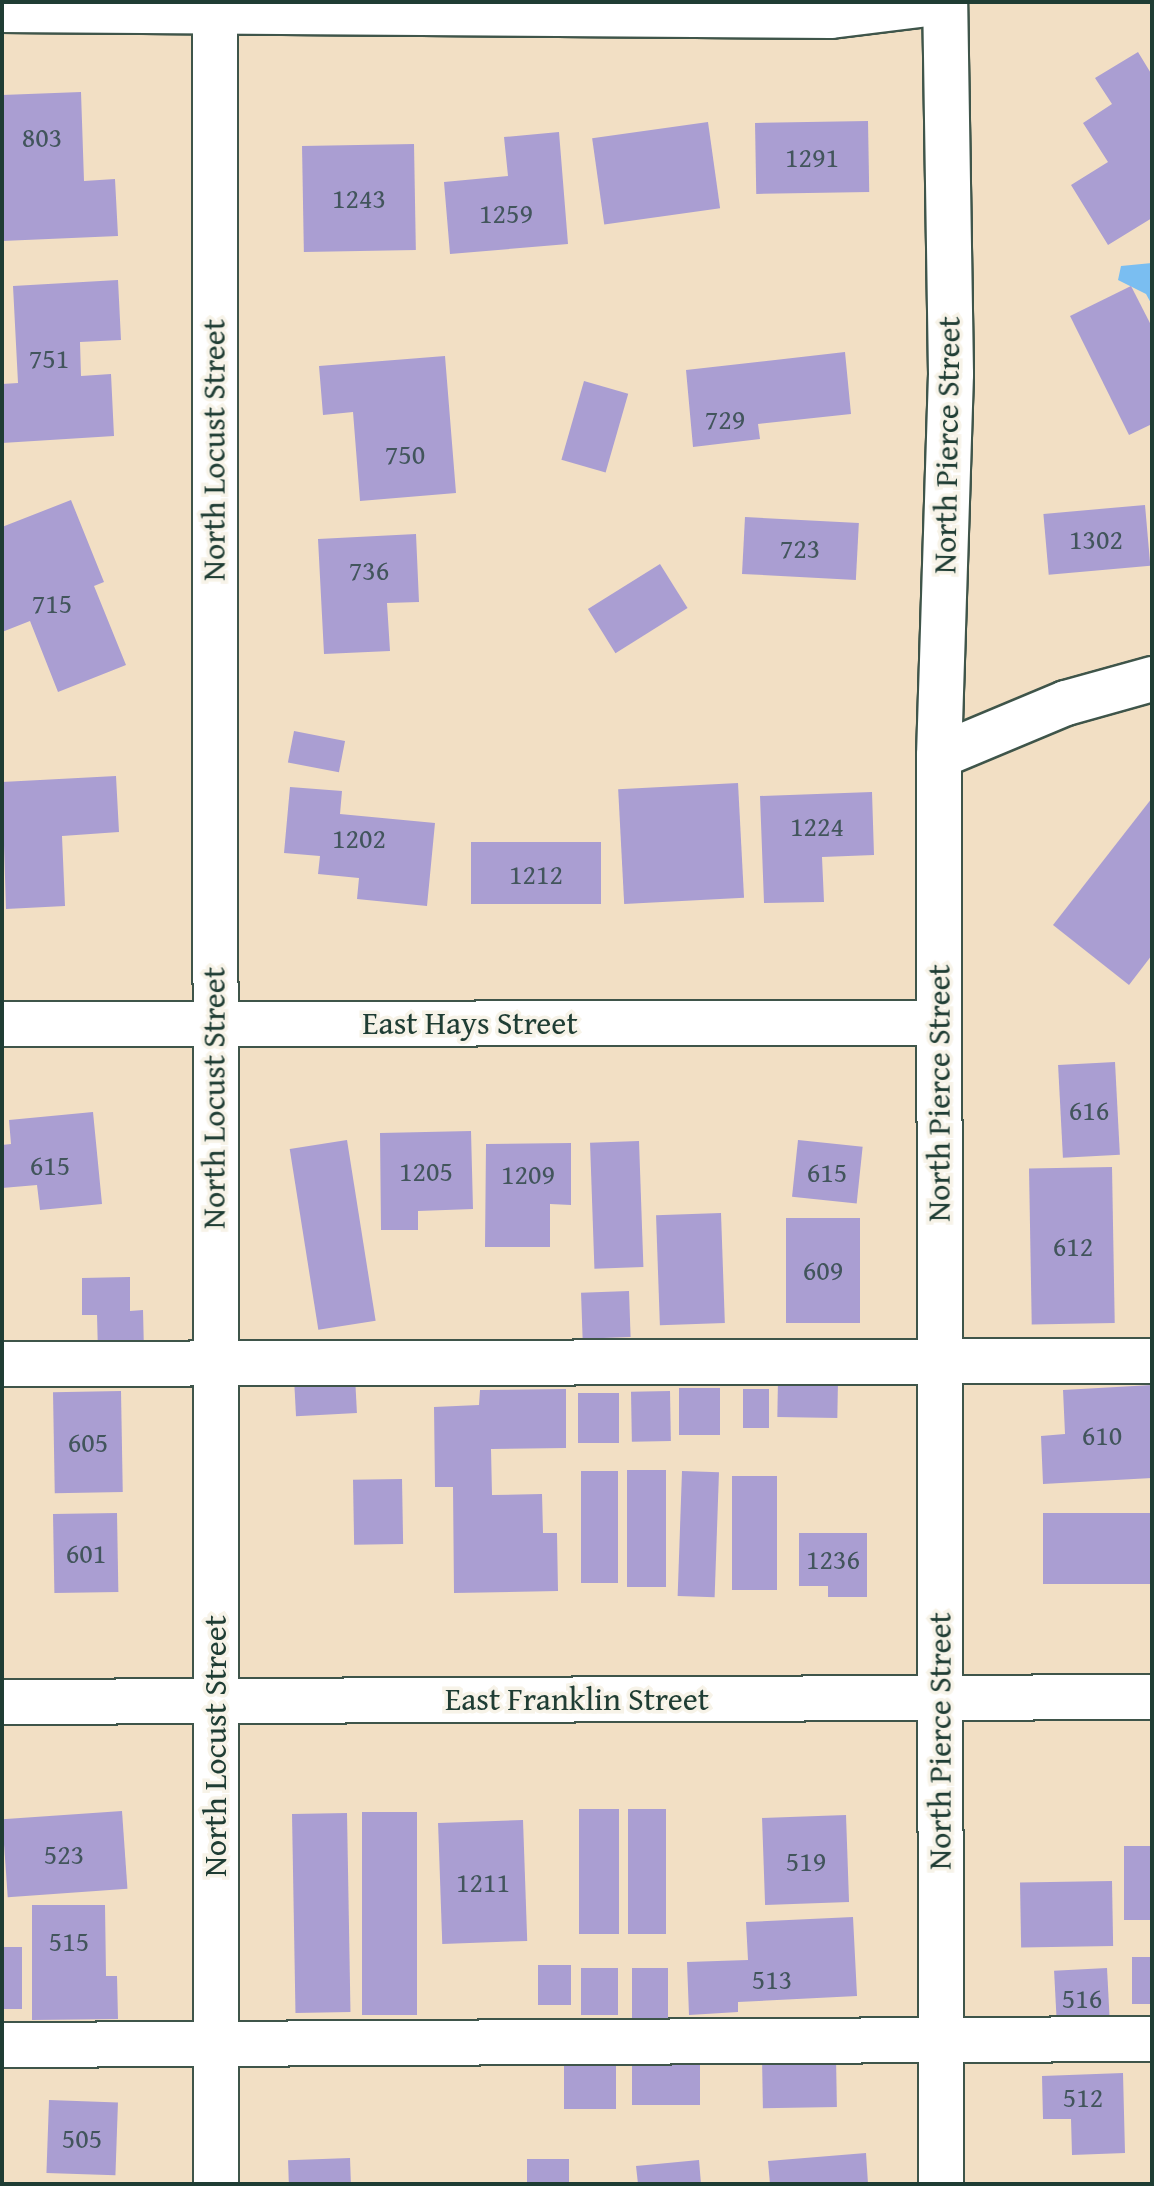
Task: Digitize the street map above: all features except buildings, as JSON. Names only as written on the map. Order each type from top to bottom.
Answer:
[{"type":"street","points":[[2,10],[831,16],[944,2]]},
{"type":"street","name":"North Pierce Street","points":[[941,2184],[939,756],[951,374],[944,2]]},
{"type":"street","name":"North Locust Street","points":[[215,12],[213,1023],[216,2184]]},
{"type":"street","points":[[939,756],[1066,703],[1152,679]]},
{"type":"street","name":"East Hays Street","points":[[2,1024],[938,1023]]},
{"type":"street","points":[[2,1364],[1152,1361]]},
{"type":"street","name":"East Franklin Street","points":[[2,1702],[1152,1697]]},
{"type":"street","points":[[2,2045],[1152,2039]]},
{"type":"water","points":[[1152,263],[1152,305],[1146,294],[1118,280],[1121,266]]}]
